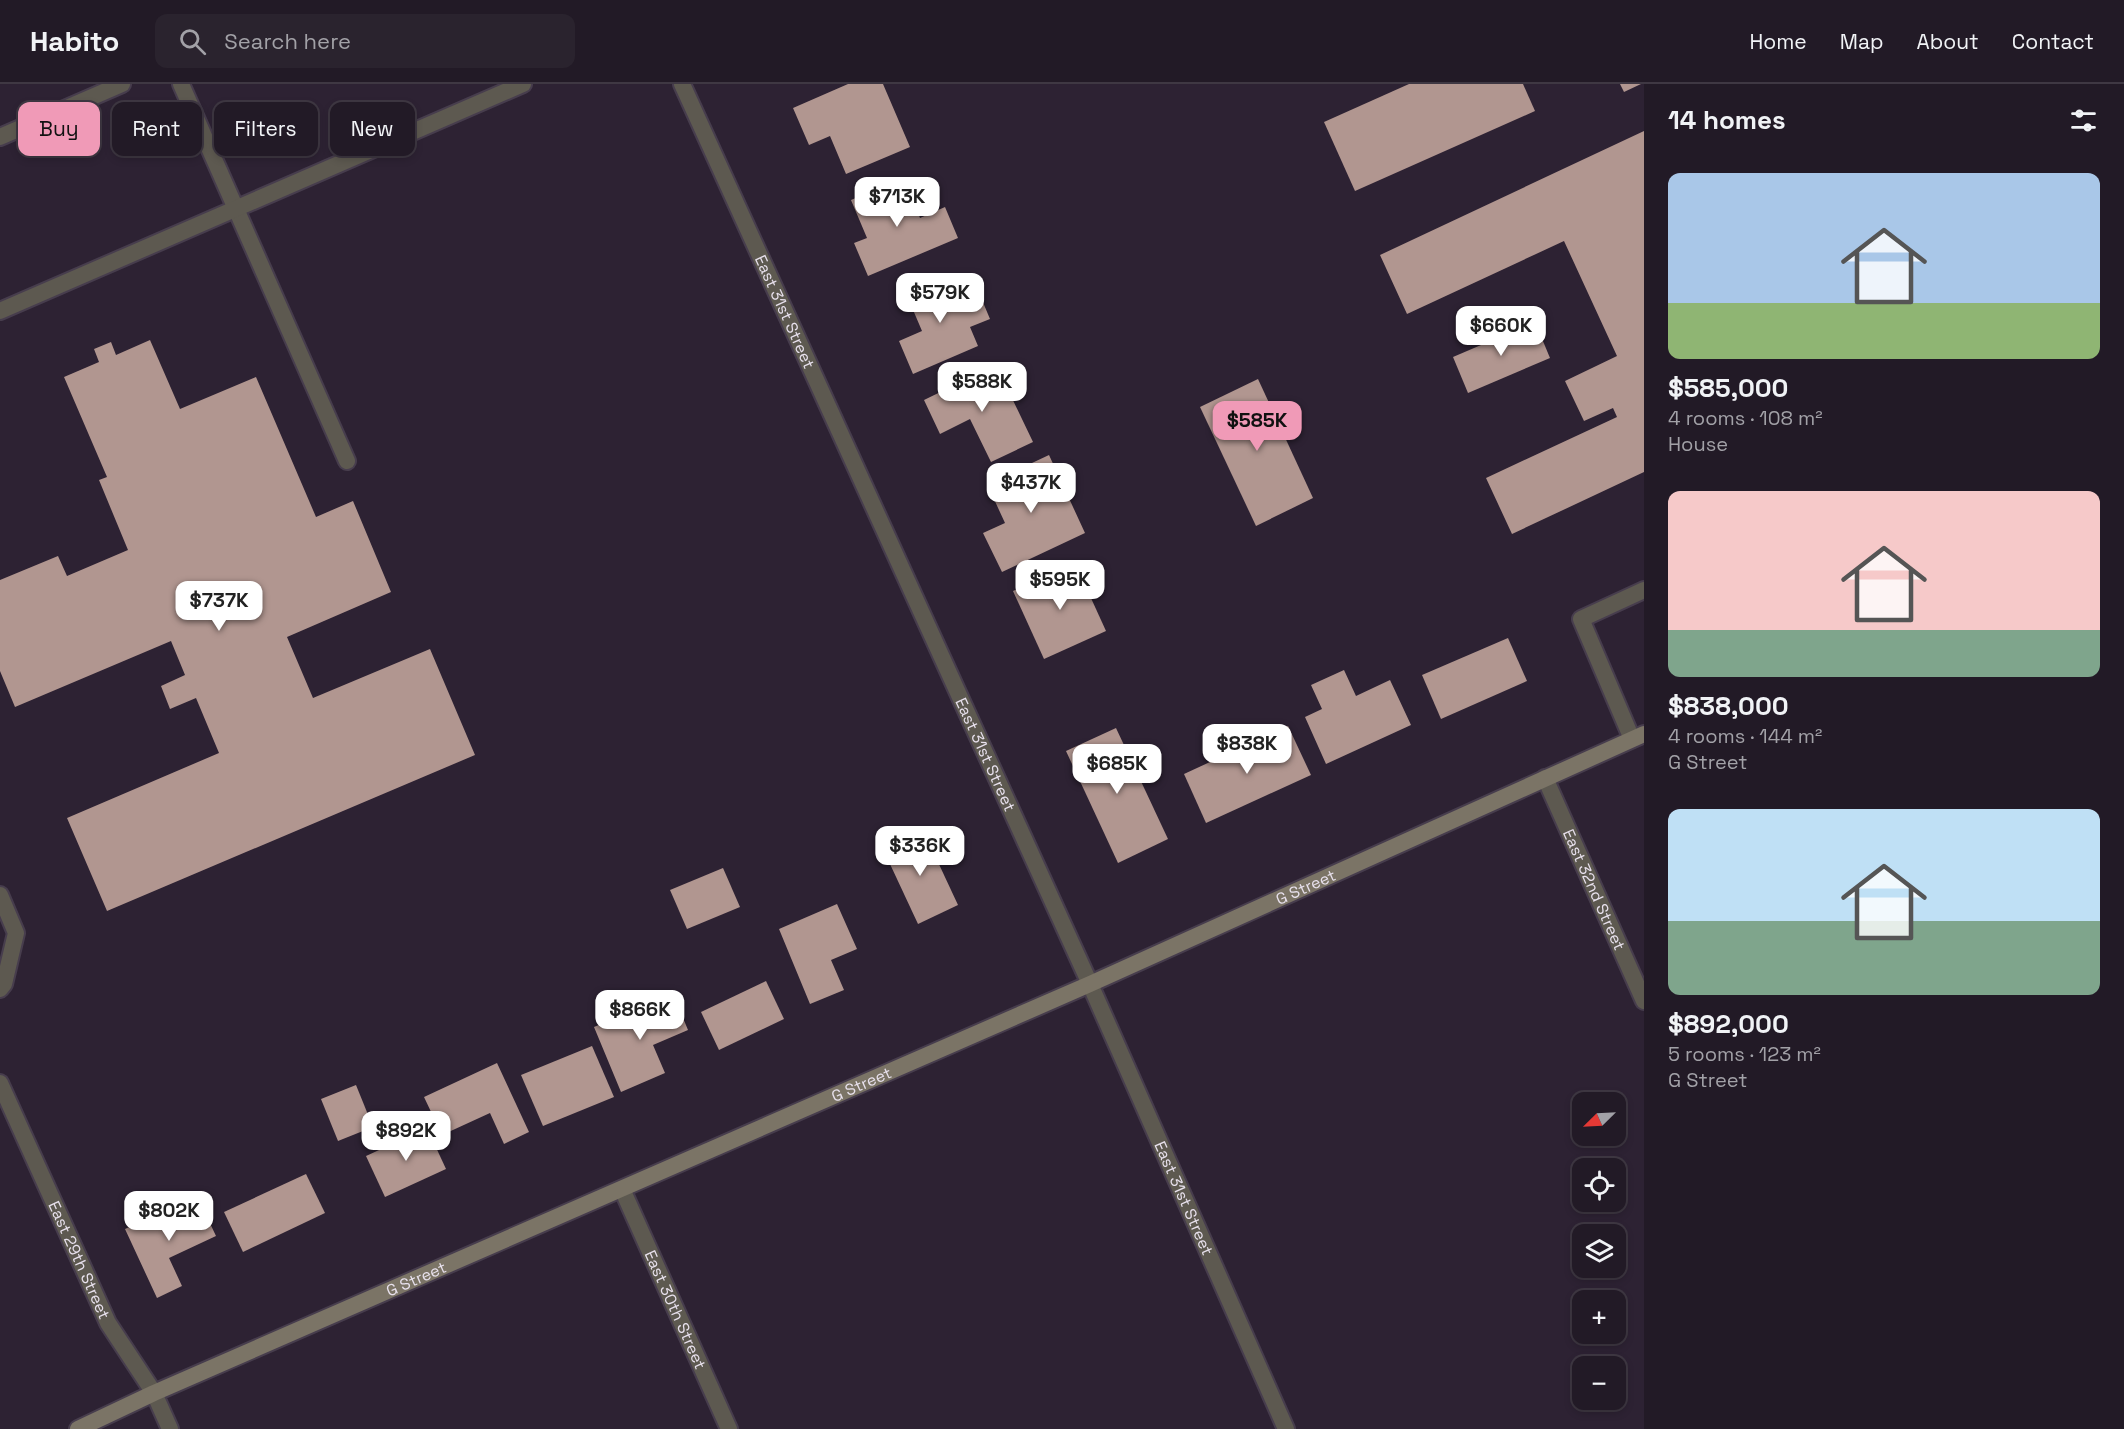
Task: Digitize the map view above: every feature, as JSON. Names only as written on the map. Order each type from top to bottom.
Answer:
[{"type":"main road","name":"G Street","points":[[78,1429],[154,1393],[1090,984],[1638,737]]},
{"type":"street","points":[[0,137],[122,84]]},
{"type":"street","points":[[180,84],[347,461]]},
{"type":"street","points":[[0,310],[523,84]]},
{"type":"street","name":"East 31st Street","points":[[682,84],[1090,984],[1286,1429]]},
{"type":"street","points":[[1638,737],[1581,619],[1644,590]]},
{"type":"street","name":"East 32nd Street","points":[[1545,778],[1644,1001]]},
{"type":"street","points":[[0,895],[16,933],[4,984],[0,989]]},
{"type":"street","name":"East 29th Street","points":[[0,1083],[108,1323],[154,1393],[170,1429]]},
{"type":"street","name":"East 30th Street","points":[[622,1189],[729,1429]]},
{"type":"building","points":[[848,84],[883,84],[910,147],[846,174],[830,136],[809,145],[793,108]]},
{"type":"building","points":[[1409,84],[1523,84],[1535,111],[1355,191],[1324,122]]},
{"type":"building","points":[[1620,84],[1641,84],[1624,92]]},
{"type":"building","points":[[1644,131],[1644,472],[1512,534],[1486,478],[1617,417],[1613,408],[1584,421],[1565,381],[1617,356],[1564,241],[1407,314],[1380,255]]},
{"type":"building","points":[[904,178],[920,218],[945,207],[958,238],[868,276],[854,243],[867,238],[851,200]]},
{"type":"building","points":[[947,273],[962,308],[982,300],[990,319],[970,327],[978,346],[913,374],[899,341],[922,331],[905,291]]},
{"type":"building","points":[[1535,322],[1550,358],[1468,393],[1453,357]]},
{"type":"building","points":[[150,340],[180,409],[256,377],[316,517],[353,501],[391,592],[287,637],[313,698],[430,649],[475,755],[107,911],[67,818],[219,753],[196,698],[170,709],[161,686],[185,675],[171,641],[15,707],[0,671],[0,580],[58,556],[67,576],[128,550],[99,480],[107,477],[64,377],[99,362],[94,349],[111,342],[116,355]]},
{"type":"building","points":[[996,365],[1033,442],[991,462],[970,419],[940,434],[924,400]]},
{"type":"building","points":[[1258,379],[1313,498],[1256,526],[1200,407]]},
{"type":"building","points":[[1049,455],[1085,533],[1002,572],[983,533],[1005,523],[987,484]]},
{"type":"building","points":[[1075,563],[1106,631],[1044,659],[1013,591]]},
{"type":"building","points":[[1508,638],[1527,681],[1441,719],[1422,675]]},
{"type":"building","points":[[1344,670],[1356,696],[1390,680],[1411,725],[1326,764],[1305,717],[1322,709],[1311,685]]},
{"type":"building","points":[[1288,726],[1311,775],[1206,823],[1184,774]]},
{"type":"building","points":[[1116,728],[1168,839],[1118,863],[1066,751]]},
{"type":"building","points":[[923,830],[958,905],[918,924],[883,849]]},
{"type":"building","points":[[723,868],[740,907],[687,929],[670,890]]},
{"type":"building","points":[[837,904],[857,949],[831,960],[844,990],[810,1004],[779,929]]},
{"type":"building","points":[[766,981],[784,1019],[719,1050],[701,1012]]},
{"type":"building","points":[[673,994],[688,1030],[653,1045],[665,1073],[621,1092],[594,1027]]},
{"type":"building","points":[[592,1046],[614,1097],[543,1126],[521,1075]]},
{"type":"building","points":[[497,1063],[529,1132],[504,1144],[490,1113],[442,1135],[424,1097]]},
{"type":"building","points":[[356,1085],[373,1127],[338,1141],[321,1099]]},
{"type":"building","points":[[427,1128],[446,1169],[385,1197],[366,1156]]},
{"type":"building","points":[[306,1174],[325,1213],[243,1252],[224,1212]]},
{"type":"building","points":[[197,1196],[216,1236],[169,1258],[182,1286],[157,1298],[125,1229]]}]
